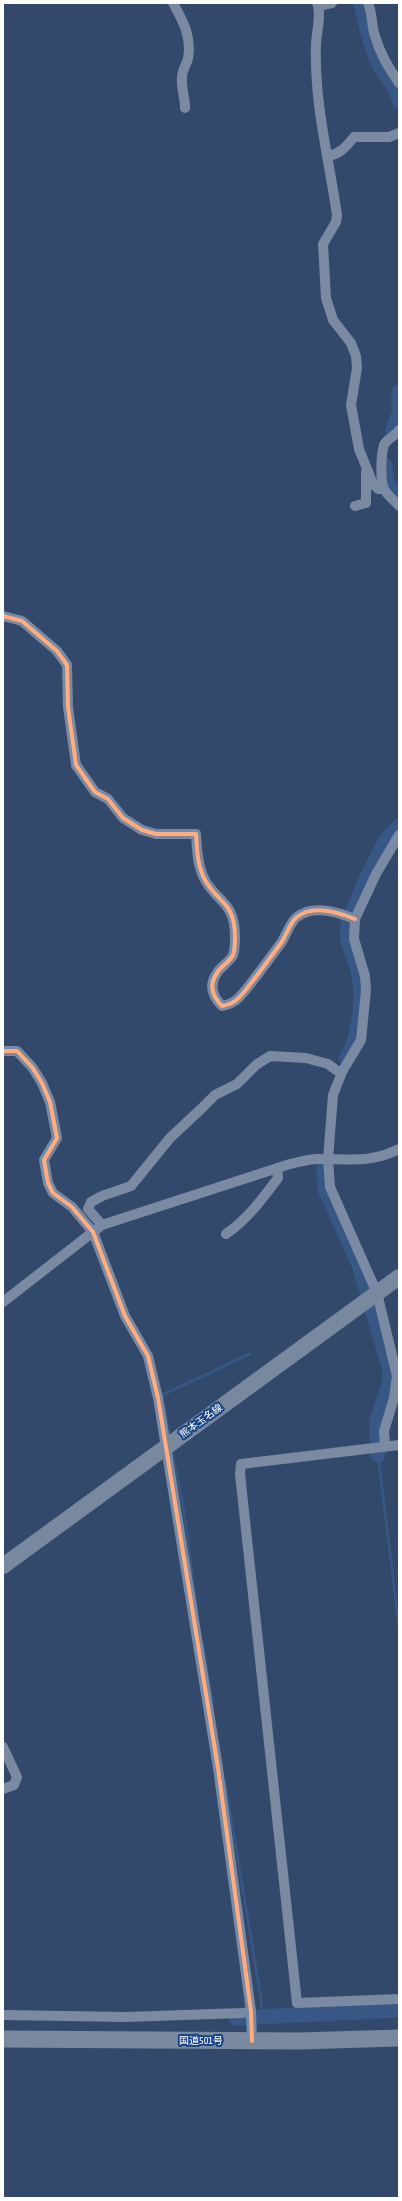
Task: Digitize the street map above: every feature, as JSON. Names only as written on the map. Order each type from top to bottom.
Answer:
[{"type":"highway","name":"国道501号","points":[[3,2039],[252,2037],[399,2038]]},
{"type":"main road","name":"熊本玉名線","points":[[3,1566],[399,1277]]},
{"type":"street","points":[[173,3],[186,26],[189,43],[188,60],[182,75],[182,94],[185,108]]},
{"type":"street","points":[[332,3],[317,5],[316,47],[318,108],[329,156],[337,215],[336,222],[323,244],[326,298],[333,320],[351,343],[356,356],[357,368],[351,405],[359,449],[373,484],[378,489],[384,489]]},
{"type":"street","points":[[368,3],[372,11],[374,35],[381,56],[399,83]]},
{"type":"street","points":[[329,156],[345,150],[354,137],[389,137],[399,133]]},
{"type":"street","points":[[399,430],[396,436],[388,440],[384,445],[381,458],[384,489],[399,506]]},
{"type":"street","points":[[355,506],[366,503],[366,466]]},
{"type":"street","points":[[3,616],[22,621],[57,651],[67,665],[68,707],[76,765],[95,792],[108,799],[123,818],[142,830],[156,834],[196,834],[199,866],[204,878],[215,893],[228,906],[234,918],[234,954],[226,966],[217,973],[212,986],[214,997],[222,1006],[231,1005],[239,998],[264,968],[296,917],[305,913],[322,910],[336,912],[354,918]]},
{"type":"street","points":[[379,1447],[394,1398],[397,1376],[330,1187],[324,1159],[333,1095],[341,1071],[361,1040],[366,990],[365,976],[354,939],[354,918],[376,874],[397,841]]},
{"type":"street","points":[[3,1051],[17,1051],[32,1067],[42,1083],[50,1102],[56,1138],[44,1160],[48,1183],[53,1193],[72,1207],[93,1232],[125,1316],[148,1356],[158,1398],[174,1440],[252,2014],[252,2037]]},
{"type":"street","points":[[102,1225],[88,1209],[91,1202],[102,1196],[131,1186],[170,1138],[215,1095],[237,1084],[256,1066],[270,1056],[306,1058],[328,1064],[341,1071]]},
{"type":"street","points":[[3,1302],[102,1225],[277,1168],[324,1159],[368,1160],[388,1155],[399,1149]]},
{"type":"street","points":[[226,1234],[238,1226],[259,1204],[278,1178],[277,1168]]},
{"type":"street","points":[[399,1446],[379,1447],[241,1464],[240,1474],[297,2004],[399,1999]]},
{"type":"street","points":[[3,1747],[17,1777],[14,1785],[3,1788]]},
{"type":"street","points":[[3,2014],[126,2017],[252,2014]]},
{"type":"waterway","points":[[361,3],[374,53],[396,90],[399,101]]},
{"type":"waterway","points":[[393,430],[399,412],[399,392]]},
{"type":"waterway","points":[[385,465],[387,483],[399,500]]},
{"type":"waterway","points":[[346,1059],[355,1039],[361,1004],[358,970],[347,937],[348,925],[357,900],[377,858],[388,838],[399,826]]},
{"type":"waterway","points":[[324,1168],[325,1189],[359,1265],[390,1370],[390,1380],[377,1422],[378,1455]]},
{"type":"waterway","points":[[163,1398],[162,1395],[250,1354]]},
{"type":"waterway","points":[[164,1405],[170,1437]]},
{"type":"waterway","points":[[172,1450],[184,1511],[198,1617]]},
{"type":"waterway","points":[[378,1455],[399,1627]]},
{"type":"waterway","points":[[203,1643],[212,1701]]},
{"type":"waterway","points":[[225,1781],[261,1999],[262,2017]]},
{"type":"waterway","points":[[236,2018],[399,2010]]},
{"type":"cycle path","points":[[3,616],[22,621],[57,651],[67,665],[68,707],[76,765],[95,792],[108,799],[123,818],[142,830],[156,834],[196,834],[198,861],[203,876],[213,892],[228,908],[232,915],[234,925],[235,944],[233,955],[214,978],[212,987],[216,999],[222,1006],[237,1000],[281,943],[292,922],[303,913],[326,910],[355,919]]},
{"type":"cycle path","points":[[3,1051],[17,1051],[32,1067],[42,1083],[50,1102],[57,1138],[44,1160],[48,1183],[53,1193],[72,1207],[93,1232],[125,1316],[148,1356],[158,1398],[218,1768],[251,2011],[252,2041]]}]
